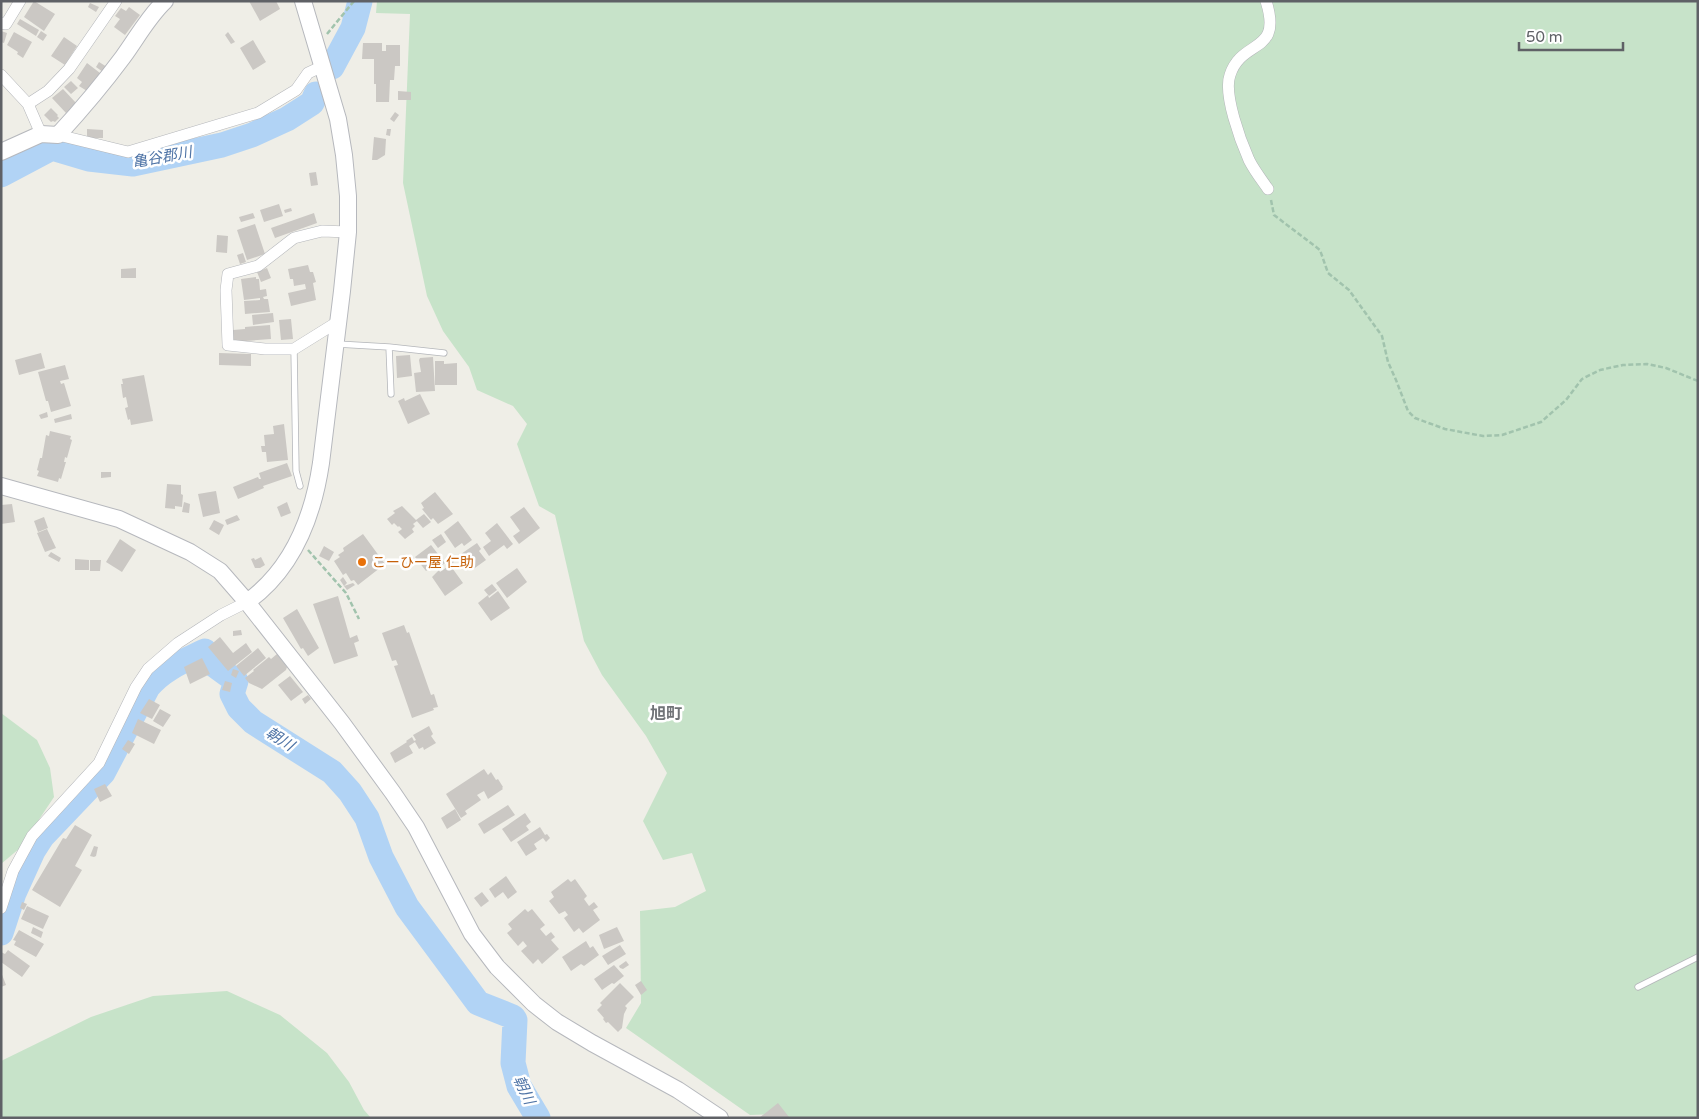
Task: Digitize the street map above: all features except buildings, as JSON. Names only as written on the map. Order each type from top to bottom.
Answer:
[{"type":"street","points":[[1,23],[6,24],[20,1]]},
{"type":"street","points":[[28,104],[48,91],[69,69],[116,1]]},
{"type":"street","points":[[58,135],[94,95],[125,55],[153,13],[165,1]]},
{"type":"street","points":[[1,908],[13,871],[32,836],[99,763],[136,687],[148,669],[178,643],[220,615],[247,602],[276,576],[284,566],[299,539],[311,506],[319,478],[339,321],[348,232],[348,196],[338,119],[303,1]]},
{"type":"street","points":[[1266,1],[1271,19],[1269,34],[1262,43],[1243,54],[1229,76],[1229,84],[1231,110],[1249,160],[1268,189]]},
{"type":"street","points":[[1,152],[41,134],[58,135],[128,152],[258,112],[296,90],[308,73],[322,66]]},
{"type":"street","points":[[1,75],[28,104],[41,134]]},
{"type":"street","points":[[339,321],[294,349],[265,349],[228,345],[226,290],[228,274],[258,266],[294,238],[322,231],[348,232]]},
{"type":"street","points":[[1,486],[120,519],[190,552],[220,571],[247,602],[342,723],[393,793],[416,827],[472,934],[497,967],[534,1004],[558,1022],[592,1043],[678,1090],[720,1118]]},
{"type":"lane","points":[[335,344],[444,353]]},
{"type":"lane","points":[[388,347],[391,394]]},
{"type":"lane","points":[[294,349],[296,472],[300,486]]},
{"type":"lane","points":[[1638,988],[1698,958]]},
{"type":"path","points":[[316,47],[354,1]]},
{"type":"path","points":[[1268,189],[1274,215],[1320,250],[1328,273],[1349,290],[1382,336],[1388,362],[1408,411],[1415,418],[1445,429],[1483,436],[1502,435],[1541,422],[1566,400],[1582,379],[1600,370],[1623,365],[1647,364],[1666,368],[1698,381]]},
{"type":"path","points":[[299,539],[346,593],[359,619]]},
{"type":"green space","points":[[377,1],[1698,1],[1698,1118],[784,1118],[783,1114],[750,1115],[626,1028],[641,1003],[640,911],[675,907],[706,891],[692,853],[663,860],[643,821],[667,773],[646,736],[602,675],[584,641],[555,515],[539,506],[517,444],[527,424],[513,406],[477,390],[469,367],[443,331],[427,296],[403,183],[410,14],[376,13]]},
{"type":"green space","points":[[1,713],[37,740],[50,768],[54,797],[20,848],[1,864]]},
{"type":"green space","points":[[227,991],[280,1015],[327,1053],[349,1082],[364,1110],[371,1118],[1,1118],[1,1061],[91,1017],[153,996]]},
{"type":"waterway","name":"亀谷郡川","points":[[332,67],[353,28],[360,1]]},
{"type":"waterway","name":"亀谷郡川","points":[[1,175],[52,148],[89,159],[133,164],[222,145],[252,135],[287,119],[312,103],[316,94]]},
{"type":"waterway","name":"朝川","points":[[1,933],[14,893],[33,851],[42,837],[103,773],[148,687],[168,670],[205,651],[214,665],[236,681],[232,694],[239,708],[253,722],[332,772],[350,792],[367,818],[381,857],[407,907],[478,1003],[513,1017],[515,1020],[513,1063],[519,1086],[538,1118]]},
{"type":"place","name":"こーひー屋 仁助","points":[[362,562]]},
{"type":"district","name":"旭町","points":[[666,713]]}]
